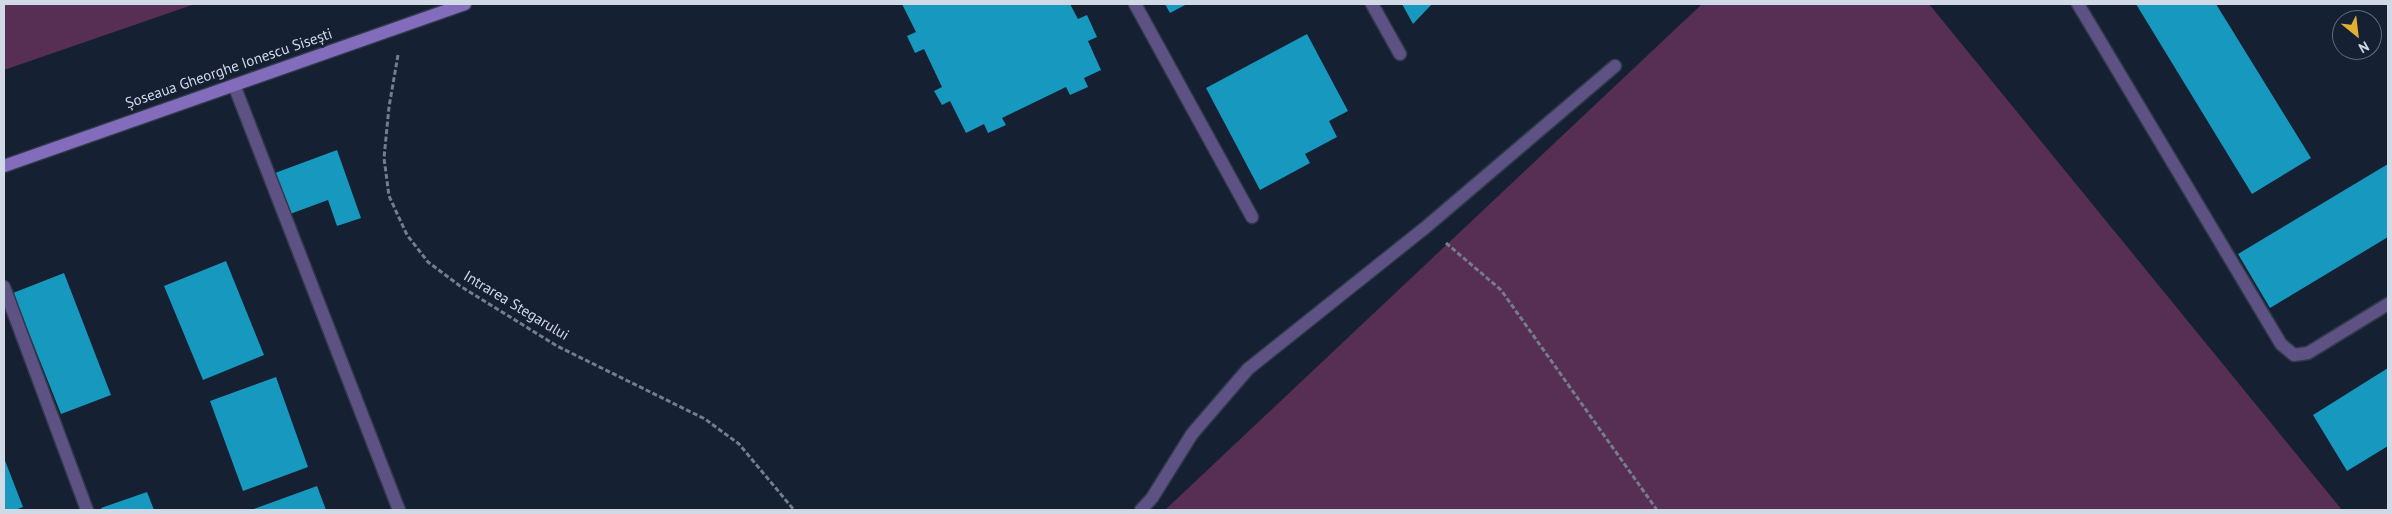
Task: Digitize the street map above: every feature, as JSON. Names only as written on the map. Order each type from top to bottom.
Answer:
[{"type":"main road","name":"Șoseaua Gheorghe Ionescu Sisești","points":[[4,166],[465,4]]},
{"type":"street","points":[[1135,4],[1252,216]]},
{"type":"street","points":[[1372,4],[1400,54]]},
{"type":"street","points":[[2078,4],[2281,344],[2294,355],[2308,354],[2388,304]]},
{"type":"street","points":[[1141,510],[1152,498],[1192,434],[1248,368],[1426,227],[1615,66]]},
{"type":"street","points":[[234,84],[399,510]]},
{"type":"street","points":[[4,287],[87,510]]},
{"type":"path","name":"Intrarea Stegarului","points":[[404,25],[389,107],[384,158],[389,196],[407,235],[428,262],[460,286],[557,346],[705,419],[739,444],[794,510]]},
{"type":"path","points":[[1426,227],[1501,290],[1657,510]]},
{"type":"shaded area","points":[[4,4],[195,4],[4,70]]},
{"type":"shaded area","points":[[1702,4],[1929,4],[2342,510],[1165,510]]},
{"type":"building","points":[[902,4],[1070,4],[1078,19],[1087,15],[1097,37],[1088,41],[1101,70],[1084,78],[1088,87],[1070,95],[1066,87],[1002,118],[1006,125],[988,133],[984,124],[966,133],[950,101],[942,105],[934,91],[942,87],[924,49],[915,53],[907,36],[916,32]]},
{"type":"building","points":[[1165,4],[1187,4],[1170,13]]},
{"type":"building","points":[[1402,4],[1432,4],[1413,24]]},
{"type":"building","points":[[2136,4],[2216,4],[2311,158],[2252,194]]},
{"type":"building","points":[[1307,34],[1348,111],[1329,121],[1337,137],[1305,154],[1310,163],[1260,190],[1206,88]]},
{"type":"building","points":[[337,150],[361,218],[337,226],[328,200],[290,214],[275,173]]},
{"type":"building","points":[[2388,164],[2388,237],[2270,308],[2238,254]]},
{"type":"building","points":[[226,261],[264,355],[203,380],[164,286]]},
{"type":"building","points":[[64,273],[111,395],[61,414],[13,293]]},
{"type":"building","points":[[2388,368],[2388,446],[2347,471],[2313,415]]},
{"type":"building","points":[[276,377],[308,467],[243,491],[210,401]]},
{"type":"building","points":[[4,458],[23,507],[15,510],[4,510]]},
{"type":"building","points":[[317,486],[326,510],[251,510]]},
{"type":"building","points":[[147,492],[154,510],[102,510],[101,508]]}]
